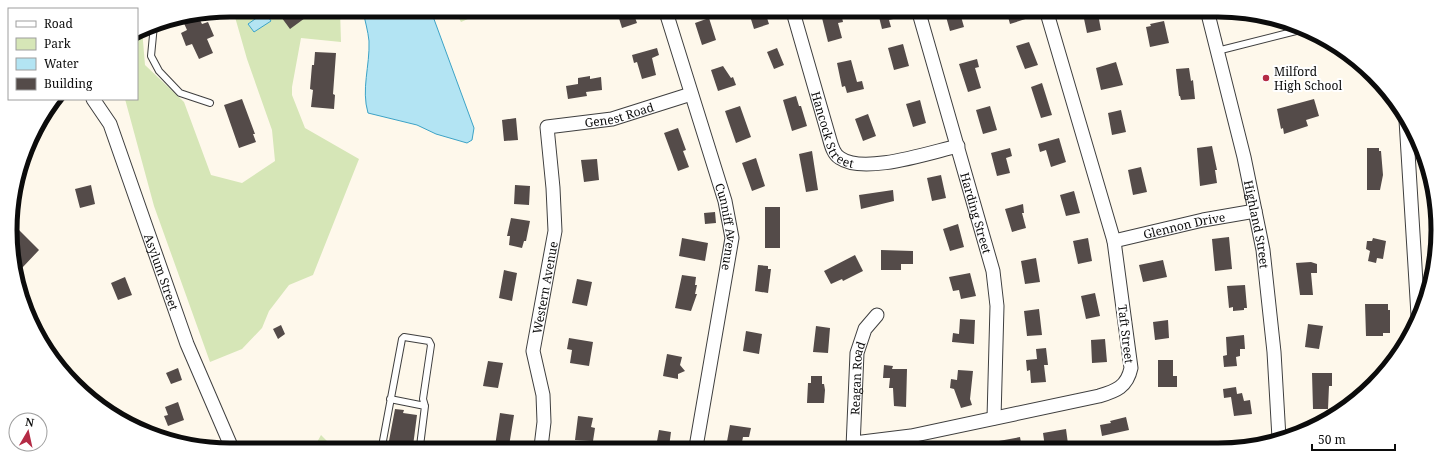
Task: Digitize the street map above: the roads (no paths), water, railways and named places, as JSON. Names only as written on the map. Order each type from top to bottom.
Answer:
[{"type":"street","name":"Cunniff Avenue","points":[[668,17],[725,201],[732,238],[697,443]]},
{"type":"street","name":"Hancock Street","points":[[794,17],[834,153],[839,158],[846,161],[867,164],[890,162],[958,146]]},
{"type":"street","name":"Harding Street","points":[[920,17],[958,146],[994,278],[997,306],[994,418]]},
{"type":"street","name":"Taft Street","points":[[866,443],[910,436],[1108,393],[1121,388],[1126,383],[1131,368],[1114,241],[1048,17]]},
{"type":"street","name":"Highland Street","points":[[1209,17],[1263,250],[1273,344],[1279,434]]},
{"type":"street","name":"Genest Road","points":[[547,127],[612,119],[691,94]]},
{"type":"street","name":"Asylum Street","points":[[102,105],[115,137],[187,344],[230,443]]},
{"type":"street","name":"Western Avenue","points":[[541,443],[544,422],[542,395],[533,351],[554,231],[553,188],[547,127]]},
{"type":"street","points":[[1406,132],[1417,305]]},
{"type":"street","name":"Glennon Drive","points":[[1114,241],[1203,220],[1255,211]]},
{"type":"street","name":"Reagan Road","points":[[853,443],[857,353],[865,328],[877,315]]},
{"type":"lane","points":[[153,31],[151,56],[159,71],[180,92],[210,103]]},
{"type":"lane","points":[[1217,51],[1295,31]]},
{"type":"lane","points":[[383,443],[402,339],[404,337],[429,341],[431,345],[423,399],[425,406],[420,443]]},
{"type":"lane","points":[[390,399],[425,406]]},
{"type":"water","points":[[258,17],[268,17],[271,21],[254,32],[248,24]]},
{"type":"water","points":[[364,17],[433,17],[474,128],[472,140],[467,143],[436,134],[417,125],[368,113],[365,95],[369,50]]},
{"type":"place","name":"Milford High School","points":[[1266,78]]}]
